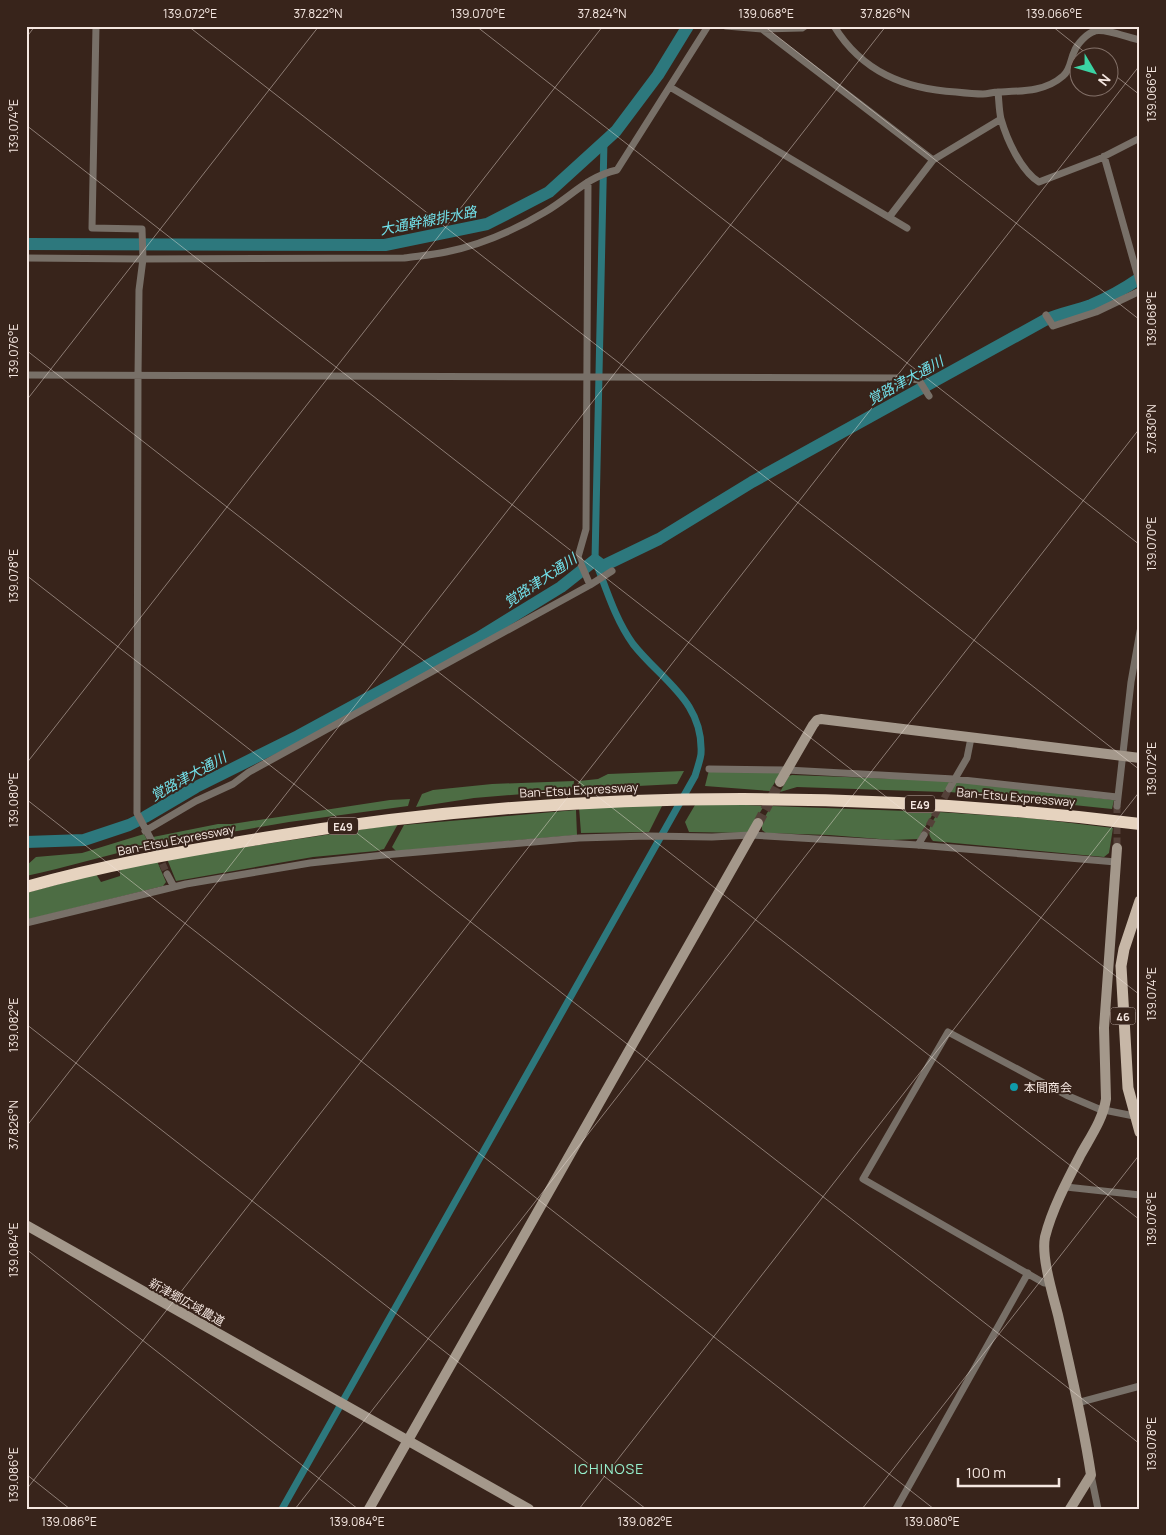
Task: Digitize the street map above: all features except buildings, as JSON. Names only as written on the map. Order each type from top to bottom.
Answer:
[{"type":"highway","name":"Ban-Etsu Expressway","points":[[26,887],[153,858],[358,824],[496,809],[602,802],[699,799],[844,800],[960,806],[1070,815],[1140,824]]},
{"type":"main road","name":"46","points":[[1140,901],[1124,949],[1121,966],[1127,1078],[1134,1116],[1140,1132]]},
{"type":"street","points":[[96,26],[92,228],[142,229],[143,257],[139,290],[138,376],[138,815],[156,849]]},
{"type":"street","points":[[26,258],[404,258],[447,252],[480,242],[515,229],[555,206],[596,176],[617,170],[708,26]]},
{"type":"street","points":[[726,26],[762,29],[794,29],[805,26]]},
{"type":"street","points":[[834,26],[841,38],[858,56],[886,76],[933,91],[982,94],[1040,89],[1063,76],[1070,68],[1074,51],[1086,36],[1095,31],[1103,31],[1140,40]]},
{"type":"street","points":[[762,29],[933,160]]},
{"type":"street","points":[[670,87],[890,216],[907,228]]},
{"type":"street","points":[[998,92],[1001,119],[1016,156],[1031,177],[1039,182],[1104,156],[1140,138]]},
{"type":"street","points":[[890,216],[933,160],[1001,119]]},
{"type":"street","points":[[1104,156],[1140,284]]},
{"type":"street","points":[[588,182],[586,529],[578,557],[591,581]]},
{"type":"street","points":[[1046,315],[1053,326],[1096,312],[1140,291]]},
{"type":"street","points":[[26,375],[904,378],[918,380],[927,394]]},
{"type":"street","points":[[144,829],[196,801],[233,784],[249,772],[612,571]]},
{"type":"street","points":[[1117,806],[1131,682],[1140,631]]},
{"type":"street","points":[[780,782],[813,725],[821,719],[1140,758]]},
{"type":"street","points":[[949,789],[967,758],[971,738]]},
{"type":"street","points":[[709,769],[787,770],[954,779],[1118,798]]},
{"type":"street","points":[[368,1509],[758,823]]},
{"type":"street","points":[[918,845],[924,834]]},
{"type":"street","points":[[26,923],[186,884],[310,863],[579,838],[751,835],[918,845],[1116,862]]},
{"type":"street","points":[[1098,1509],[1050,1283],[1045,1238],[1050,1221],[1104,1110],[1106,1099],[1104,1028],[1117,848]]},
{"type":"street","points":[[167,874],[174,887]]},
{"type":"street","points":[[1050,1283],[1044,1282],[863,1179],[948,1032],[1066,1095],[1099,1109],[1134,1116]]},
{"type":"street","points":[[1066,1187],[1140,1195]]},
{"type":"street","name":"新津郷広域農道","points":[[26,1225],[408,1440]]},
{"type":"street","points":[[896,1509],[1028,1273]]},
{"type":"street","points":[[1077,1403],[1140,1386]]},
{"type":"street","points":[[408,1440],[529,1509]]},
{"type":"street","points":[[1070,1509],[1090,1475]]},
{"type":"green space","points":[[709,770],[780,773],[770,791],[705,786]]},
{"type":"green space","points":[[684,771],[677,784],[579,789],[579,781],[598,779],[608,774]]},
{"type":"green space","points":[[789,776],[952,781],[944,792],[797,787],[780,792]]},
{"type":"green space","points":[[574,781],[573,790],[474,798],[416,807],[422,794],[433,790],[492,784]]},
{"type":"green space","points":[[957,781],[1114,800],[1112,809],[950,792]]},
{"type":"green space","points":[[410,799],[408,806],[289,822],[156,845],[153,837],[218,824],[232,824],[390,800]]},
{"type":"green space","points":[[708,803],[764,806],[747,833],[689,832],[685,822],[695,805]]},
{"type":"green space","points":[[663,804],[649,832],[581,833],[579,807]]},
{"type":"green space","points":[[771,806],[934,812],[918,839],[892,840],[766,833],[762,830],[762,822]]},
{"type":"green space","points":[[576,810],[577,835],[396,851],[392,847],[404,825]]},
{"type":"green space","points":[[938,812],[1029,818],[1113,828],[1109,853],[1104,857],[933,841],[929,830]]},
{"type":"green space","points":[[398,824],[384,849],[376,851],[313,857],[176,881],[167,859]]},
{"type":"green space","points":[[144,834],[150,846],[26,876],[26,866],[36,857],[82,853]]},
{"type":"green space","points":[[157,861],[166,882],[163,886],[26,920],[26,893],[96,874],[101,882],[120,876],[120,870]]},
{"type":"waterway","name":"大通幹線排水路","points":[[26,244],[385,245],[487,224],[549,192],[616,131],[658,75],[688,26]]},
{"type":"waterway","points":[[282,1509],[695,776],[700,759],[700,736],[696,720],[679,693],[633,644],[611,603],[595,560],[604,141]]},
{"type":"waterway","name":"覚路津大通川","points":[[26,842],[84,840],[129,825],[145,817],[196,787],[298,736],[478,638],[561,587],[595,560],[603,566],[659,539],[752,482],[1045,320],[1097,302],[1140,278]]},
{"type":"tunnel","points":[[758,823],[780,782]]},
{"type":"tunnel","points":[[924,835],[949,789]]},
{"type":"tunnel","points":[[1117,806],[1117,848]]},
{"type":"tunnel","points":[[158,854],[167,874]]},
{"type":"place","name":"本間商会","points":[[1014,1087]]},
{"type":"district","name":"ICHINOSE","points":[[609,1468]]}]
